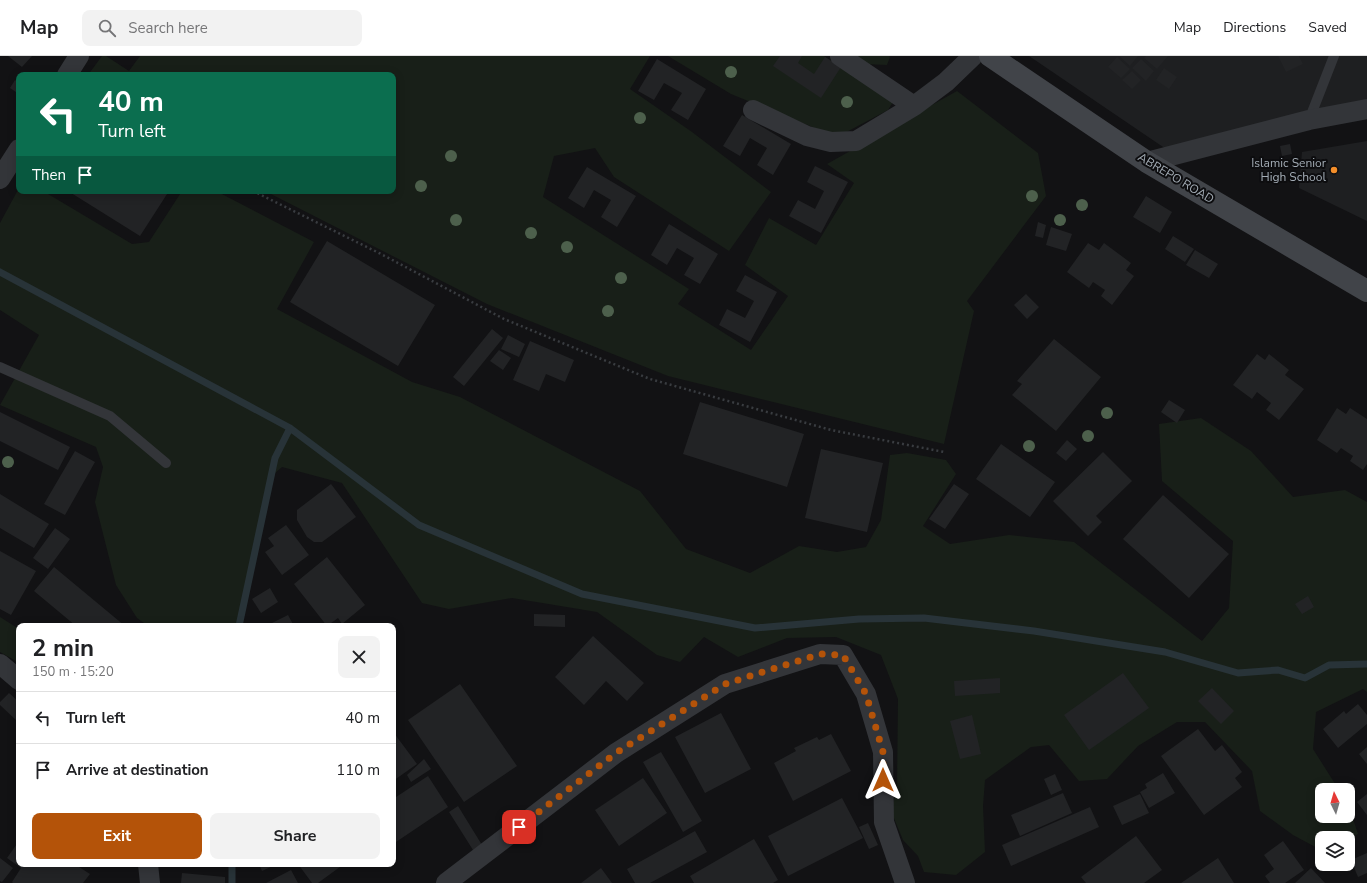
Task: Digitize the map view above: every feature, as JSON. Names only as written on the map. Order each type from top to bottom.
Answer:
[{"type":"main road","name":"ABREPO ROAD","points":[[990,56],[1147,162],[1367,291]]},
{"type":"street","points":[[68,72],[78,56]]},
{"type":"street","points":[[840,56],[914,106]]},
{"type":"street","points":[[753,110],[807,136],[831,142],[856,141],[914,106],[946,82],[973,56]]},
{"type":"street","points":[[1147,162],[1309,120],[1367,108]]},
{"type":"street","points":[[0,179],[16,154]]},
{"type":"street","points":[[446,883],[616,753],[725,684],[820,654],[843,655],[866,694],[883,752],[884,822],[905,883]]},
{"type":"street","points":[[0,664],[16,677]]},
{"type":"street","points":[[148,867],[150,883]]},
{"type":"lane","points":[[1309,120],[1334,56]]},
{"type":"lane","points":[[0,367],[110,416],[166,463]]},
{"type":"path","points":[[260,194],[381,254],[504,319],[650,379],[831,430],[944,452]]},
{"type":"shaded area","points":[[102,56],[106,56],[129,71],[140,56],[650,56],[630,89],[692,132],[771,192],[729,251],[614,177],[595,148],[554,156],[543,197],[689,289],[678,304],[751,350],[788,296],[745,265],[769,218],[816,245],[854,183],[827,164],[957,91],[1038,153],[1046,196],[967,301],[974,311],[944,444],[668,376],[487,304],[271,194],[396,194],[396,72],[90,72]]},
{"type":"shaded area","points":[[668,56],[824,56],[893,102],[888,110],[837,137],[731,94]]},
{"type":"shaded area","points":[[851,56],[890,57],[887,65],[864,64]]},
{"type":"shaded area","points":[[1029,56],[1367,56],[1367,102],[1166,149]]},
{"type":"shaded area","name":"Islamic Senior High School","points":[[1367,141],[1367,221],[1299,188],[1302,152]]},
{"type":"shaded area","points":[[16,194],[48,194],[132,244],[149,242],[180,194],[222,194],[314,242],[277,309],[412,382],[460,397],[640,491],[686,549],[750,573],[799,546],[837,552],[866,547],[881,520],[890,455],[907,453],[946,460],[956,474],[923,526],[950,544],[1009,535],[1074,542],[1202,641],[1229,608],[1233,541],[1162,481],[1159,424],[1201,418],[1251,451],[1293,497],[1345,490],[1367,502],[1367,692],[1363,689],[1316,712],[1313,749],[1335,783],[1315,783],[1315,823],[1354,823],[1358,834],[1355,836],[1355,831],[1315,831],[1315,847],[1293,835],[1260,811],[1252,771],[1205,722],[1177,722],[1138,746],[1107,779],[1079,781],[1049,745],[1031,747],[985,780],[983,806],[985,852],[956,875],[924,872],[918,856],[903,840],[891,811],[897,788],[898,699],[881,655],[836,637],[787,638],[738,657],[704,637],[680,662],[657,655],[597,612],[512,598],[449,609],[422,603],[342,483],[282,467],[274,474],[241,623],[144,623],[137,618],[116,585],[95,502],[103,467],[96,447],[0,405],[39,335],[0,310],[0,223]]},
{"type":"shaded area","points":[[0,617],[16,627],[16,661],[0,652]]},
{"type":"building","points":[[8,56],[32,56],[22,67]]},
{"type":"building","points":[[780,56],[802,56],[798,63],[814,74],[825,57],[841,67],[821,98],[773,66]]},
{"type":"building","points":[[1119,56],[1138,56],[1130,66]]},
{"type":"building","points":[[1146,56],[1168,56],[1157,69],[1144,58]]},
{"type":"building","points":[[1278,56],[1299,56],[1303,64],[1286,72]]},
{"type":"building","points":[[1117,57],[1130,69],[1121,78],[1108,67]]},
{"type":"building","points":[[657,59],[706,89],[688,120],[671,110],[682,93],[664,83],[654,100],[638,91]]},
{"type":"building","points":[[1141,59],[1154,71],[1146,81],[1132,68]]},
{"type":"building","points":[[1164,68],[1177,77],[1169,89],[1156,80]]},
{"type":"building","points":[[1132,71],[1141,80],[1132,89],[1122,80]]},
{"type":"building","points":[[15,80],[16,92],[10,88]]},
{"type":"building","points":[[742,115],[791,144],[773,175],[757,165],[767,148],[750,138],[740,156],[723,146]]},
{"type":"building","points":[[1290,144],[1292,154],[1282,156],[1280,146]]},
{"type":"building","points":[[815,166],[848,182],[821,233],[789,216],[798,200],[815,209],[824,191],[807,182]]},
{"type":"building","points":[[587,167],[636,196],[617,227],[601,217],[611,200],[594,190],[584,208],[568,198]]},
{"type":"building","points":[[73,194],[167,194],[140,236]]},
{"type":"building","points":[[1146,196],[1172,212],[1160,233],[1133,217]]},
{"type":"building","points":[[1038,222],[1046,225],[1043,238],[1035,236]]},
{"type":"building","points":[[669,224],[718,254],[700,284],[684,275],[694,258],[677,248],[667,265],[651,255]]},
{"type":"building","points":[[1051,227],[1072,234],[1066,251],[1046,245]]},
{"type":"building","points":[[1173,236],[1194,249],[1185,262],[1165,249]]},
{"type":"building","points":[[327,241],[435,305],[398,366],[290,302]]},
{"type":"building","points":[[1088,243],[1099,250],[1104,243],[1131,263],[1126,270],[1134,276],[1112,305],[1101,296],[1105,290],[1093,282],[1089,288],[1067,272]]},
{"type":"building","points":[[1195,250],[1218,264],[1209,278],[1186,265]]},
{"type":"building","points":[[745,275],[777,292],[750,342],[719,325],[727,309],[745,318],[754,301],[736,291]]},
{"type":"building","points":[[1026,294],[1039,307],[1027,319],[1014,305]]},
{"type":"building","points":[[492,329],[503,338],[464,386],[453,377]]},
{"type":"building","points":[[508,335],[525,344],[519,357],[501,349]]},
{"type":"building","points":[[1054,339],[1101,377],[1056,431],[1012,395],[1022,384],[1017,381]]},
{"type":"building","points":[[530,341],[574,360],[565,382],[546,374],[539,391],[513,380]]},
{"type":"building","points":[[499,350],[511,358],[503,370],[490,361]]},
{"type":"building","points":[[1257,354],[1265,360],[1269,354],[1289,370],[1285,375],[1304,389],[1279,420],[1266,410],[1271,403],[1257,392],[1252,399],[1233,385]]},
{"type":"building","points":[[1169,400],[1185,410],[1177,423],[1161,412]]},
{"type":"building","points":[[700,402],[804,434],[787,487],[683,454]]},
{"type":"building","points":[[1337,408],[1346,414],[1350,408],[1367,419],[1367,464],[1363,470],[1350,461],[1353,456],[1341,448],[1337,453],[1317,440]]},
{"type":"building","points":[[0,412],[70,447],[58,470],[0,441]]},
{"type":"building","points":[[1067,440],[1077,449],[1066,461],[1056,453]]},
{"type":"building","points":[[1001,444],[1055,482],[1030,517],[976,479]]},
{"type":"building","points":[[821,449],[883,463],[867,532],[805,518]]},
{"type":"building","points":[[75,451],[95,462],[65,515],[44,504]]},
{"type":"building","points":[[1103,452],[1132,481],[1096,516],[1102,522],[1088,536],[1053,501]]},
{"type":"building","points":[[331,484],[356,517],[322,542],[314,542],[307,537],[297,520],[297,510]]},
{"type":"building","points":[[954,484],[969,494],[945,529],[929,519]]},
{"type":"building","points":[[0,494],[49,524],[34,548],[0,528]]},
{"type":"building","points":[[1163,495],[1229,554],[1189,598],[1123,539]]},
{"type":"building","points":[[286,525],[309,555],[282,575],[265,552],[274,546],[268,538]]},
{"type":"building","points":[[55,528],[70,539],[48,569],[33,558]]},
{"type":"building","points":[[0,551],[36,571],[11,615],[0,609]]},
{"type":"building","points":[[327,557],[365,605],[343,623],[341,623],[338,618],[331,623],[325,623],[294,584]]},
{"type":"building","points":[[54,567],[121,623],[72,623],[34,591]]},
{"type":"building","points":[[270,588],[278,602],[261,613],[252,599]]},
{"type":"building","points":[[1308,596],[1314,607],[1302,614],[1295,604]]},
{"type":"building","points":[[534,614],[565,615],[565,627],[534,626]]},
{"type":"building","points":[[288,615],[292,623],[272,623]]},
{"type":"building","points":[[593,636],[644,683],[627,701],[606,681],[584,705],[555,677]]},
{"type":"building","points":[[1123,673],[1149,708],[1089,750],[1064,715]]},
{"type":"building","points":[[1000,678],[1000,693],[955,696],[954,681]]},
{"type":"building","points":[[460,684],[517,766],[464,802],[408,720]]},
{"type":"building","points":[[1212,688],[1234,711],[1221,724],[1198,701]]},
{"type":"building","points":[[9,693],[16,699],[16,720],[0,705],[0,702]]},
{"type":"building","points":[[1358,704],[1367,715],[1367,724],[1338,748],[1323,729],[1344,711],[1346,714]]},
{"type":"building","points":[[721,713],[751,769],[705,793],[675,737]]},
{"type":"building","points":[[972,715],[981,754],[960,759],[950,721]]},
{"type":"building","points":[[1198,729],[1215,751],[1222,745],[1242,772],[1235,778],[1242,787],[1204,815],[1161,756]]},
{"type":"building","points":[[831,734],[851,771],[793,801],[774,763],[796,751],[794,748],[817,737],[819,740]]},
{"type":"building","points":[[396,736],[417,764],[396,779]]},
{"type":"building","points":[[1367,747],[1367,764],[1359,754]]},
{"type":"building","points":[[661,752],[702,821],[683,832],[643,762]]},
{"type":"building","points":[[424,759],[431,769],[411,782],[407,775]]},
{"type":"building","points":[[1163,773],[1175,793],[1149,808],[1140,792],[1147,788],[1145,784]]},
{"type":"building","points":[[1055,774],[1062,790],[1051,795],[1044,779]]},
{"type":"building","points":[[428,776],[448,807],[396,842],[396,797]]},
{"type":"building","points":[[643,778],[667,813],[619,846],[595,810]]},
{"type":"building","points":[[1063,793],[1072,813],[1020,836],[1011,815]]},
{"type":"building","points":[[1140,794],[1149,813],[1122,825],[1113,806]]},
{"type":"building","points":[[1367,794],[1367,815],[1357,802]]},
{"type":"building","points":[[842,798],[863,838],[788,876],[768,836]]},
{"type":"building","points":[[458,806],[482,845],[473,850],[449,812]]},
{"type":"building","points":[[1090,807],[1099,827],[1011,866],[1002,845]]},
{"type":"building","points":[[868,823],[878,845],[869,849],[859,827]]},
{"type":"building","points":[[695,831],[707,852],[650,883],[635,883],[627,869]]},
{"type":"building","points":[[1136,836],[1162,870],[1144,883],[1086,883],[1081,877]]},
{"type":"building","points":[[754,839],[778,880],[773,883],[694,883],[690,876]]},
{"type":"building","points":[[1283,841],[1304,870],[1285,883],[1270,883],[1265,876],[1274,869],[1264,855]]},
{"type":"building","points":[[16,845],[16,864],[7,858]]},
{"type":"building","points":[[1367,853],[1367,873],[1358,877],[1355,870],[1355,858]]},
{"type":"building","points":[[0,858],[13,868],[2,882],[0,881]]},
{"type":"building","points":[[1218,858],[1234,883],[1181,883]]},
{"type":"building","points":[[20,867],[79,867],[90,874],[83,883],[13,883],[12,882],[21,868]]},
{"type":"building","points":[[260,867],[271,867],[262,871]]},
{"type":"building","points":[[300,867],[340,867],[318,883],[312,883]]},
{"type":"building","points":[[601,868],[612,883],[581,883]]},
{"type":"building","points":[[1311,868],[1325,883],[1295,883]]},
{"type":"building","points":[[291,870],[298,883],[266,883]]},
{"type":"building","points":[[182,873],[225,877],[225,883],[181,883]]},
{"type":"waterway","points":[[0,272],[290,428],[419,525],[582,594],[755,628],[859,619],[924,618],[1034,631],[1165,652],[1238,673],[1278,670],[1305,678],[1329,665],[1367,664]]},
{"type":"waterway","points":[[240,623],[275,458],[290,428]]},
{"type":"waterway","points":[[232,867],[232,883]]},
{"type":"place","name":"Islamic Senior High School","points":[[1334,170]]},
{"type":"route","points":[[519,827],[616,753],[725,684],[820,654],[843,655],[866,694],[883,752],[883,780]]}]
